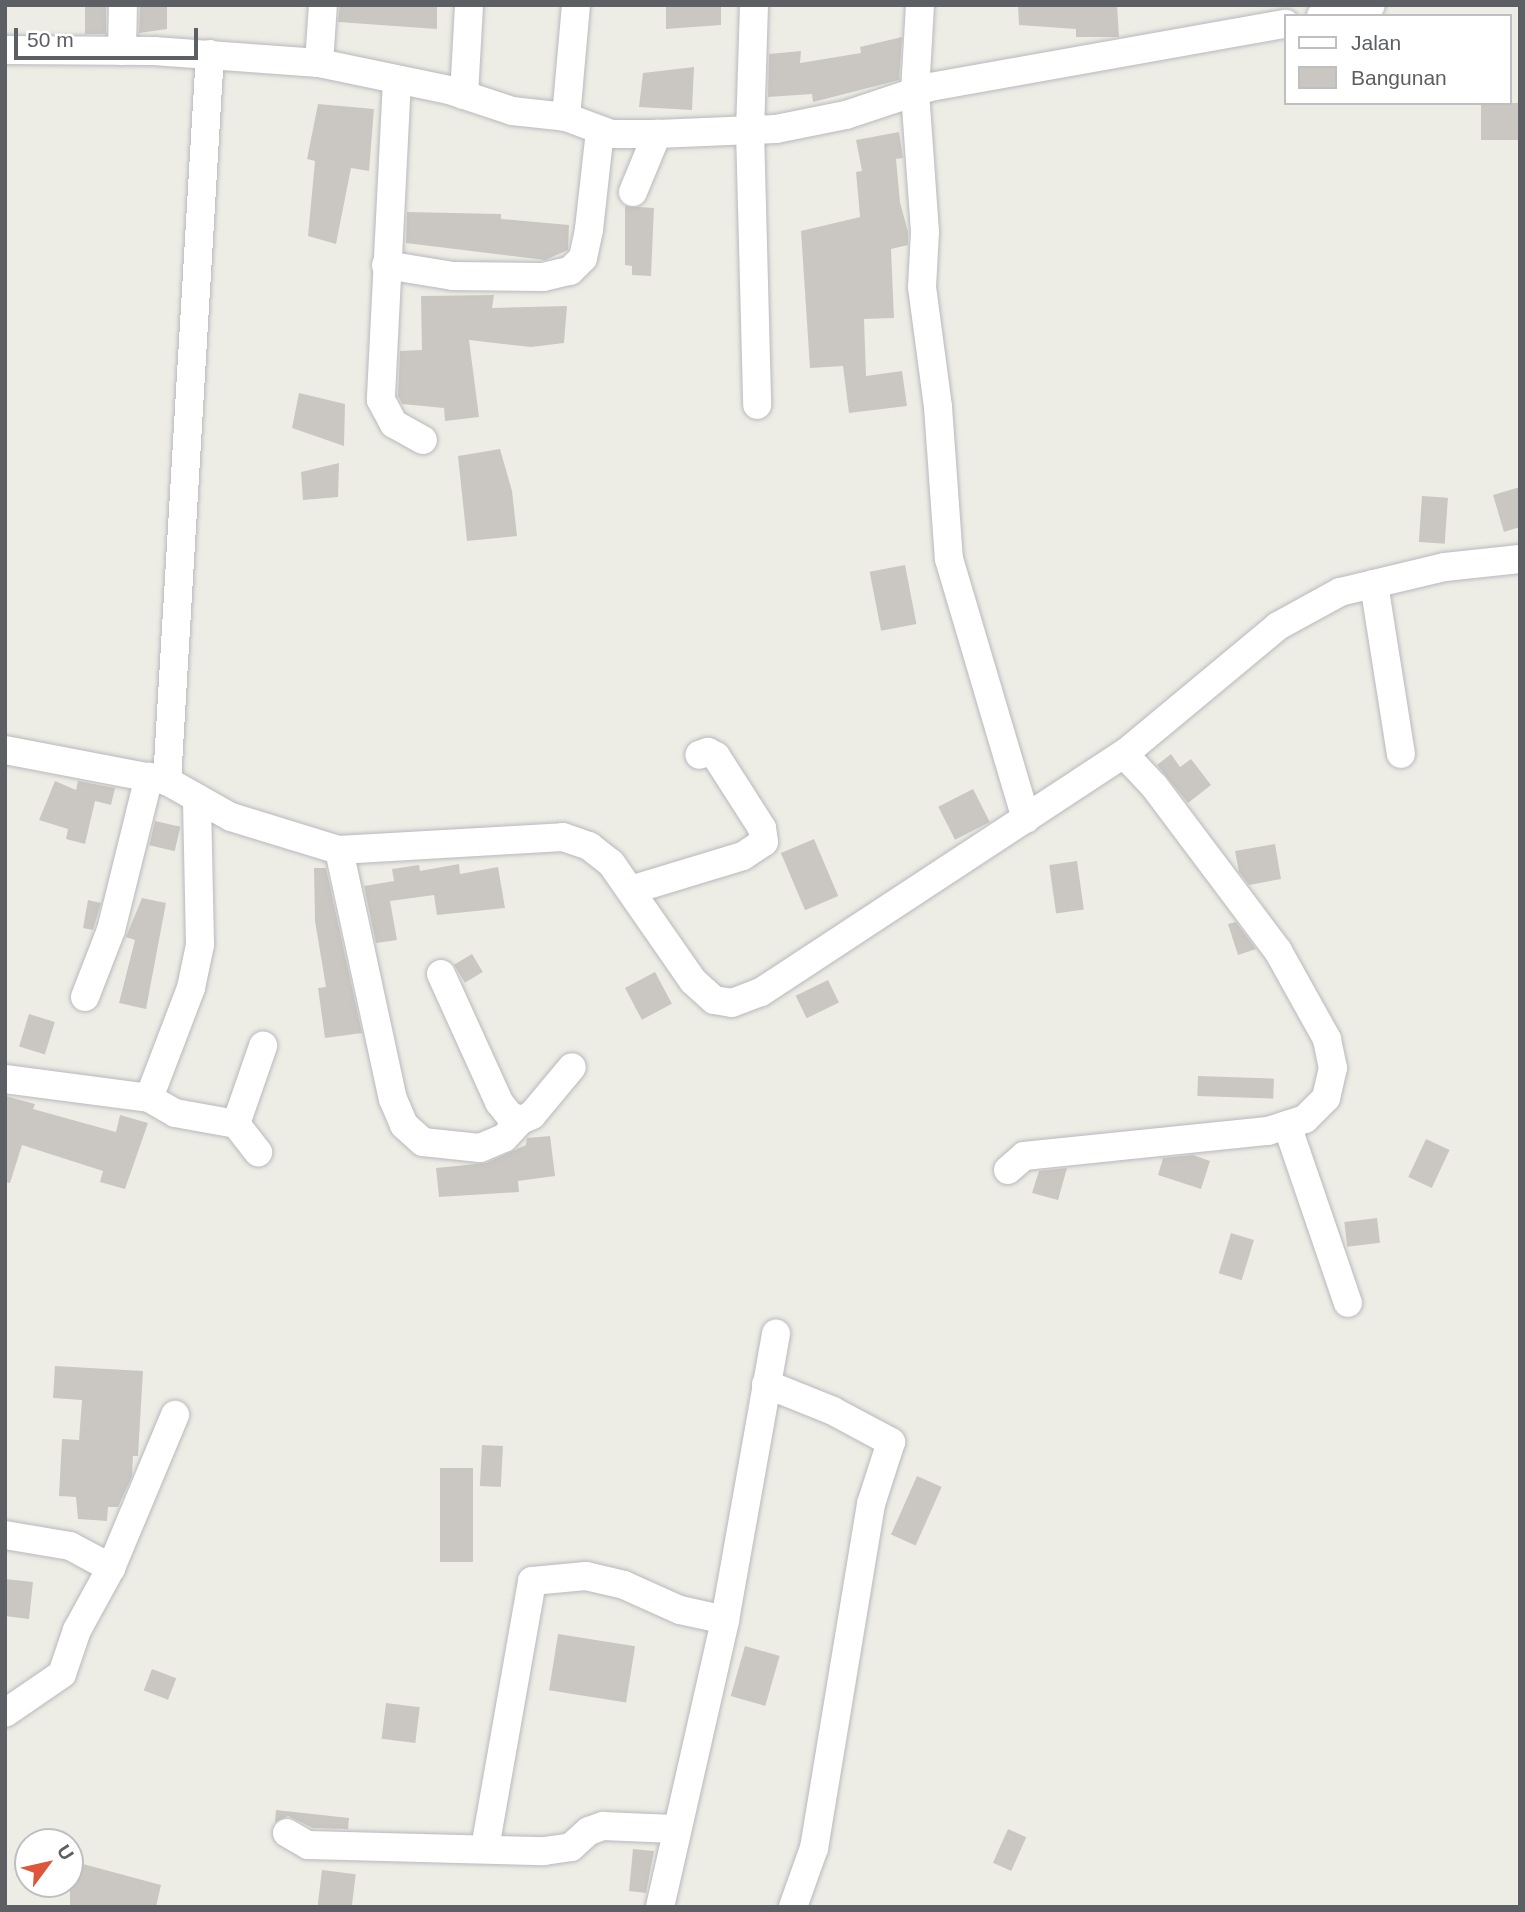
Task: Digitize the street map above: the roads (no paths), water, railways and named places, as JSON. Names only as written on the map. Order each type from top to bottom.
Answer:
[{"type":"street","points":[[122,51],[123,5]]},
{"type":"street","points":[[319,63],[323,5]]},
{"type":"street","points":[[464,95],[469,5]]},
{"type":"street","points":[[566,117],[576,5]]},
{"type":"street","points":[[754,5],[750,130],[757,405]]},
{"type":"street","points":[[920,5],[915,92],[925,232],[922,287],[938,407],[949,559],[1026,819]]},
{"type":"street","points":[[1330,14],[1371,5]]},
{"type":"street","points":[[5,50],[210,54],[319,63],[464,95],[512,111],[566,117],[600,131],[657,134],[750,130],[846,115],[915,92],[1247,18],[1284,23]]},
{"type":"street","points":[[85,997],[111,930],[158,779],[210,54]]},
{"type":"street","points":[[397,80],[381,400],[394,424],[423,440]]},
{"type":"street","points":[[386,265],[453,276],[543,277],[570,271],[583,258],[600,131]]},
{"type":"street","points":[[633,192],[657,134]]},
{"type":"street","points":[[5,750],[158,779],[231,817],[339,850],[563,837],[589,846],[611,863],[703,992],[715,1000],[739,1002],[1124,754],[1278,626],[1340,592],[1445,567],[1520,559]]},
{"type":"street","points":[[1374,584],[1402,754]]},
{"type":"street","points":[[631,890],[743,856],[764,842],[762,828],[716,756],[708,752],[699,755]]},
{"type":"street","points":[[1009,1170],[1024,1156],[1268,1131],[1304,1119],[1326,1098],[1333,1068],[1326,1040],[1278,951],[1154,786],[1124,754]]},
{"type":"street","points":[[149,1098],[191,988],[200,945],[197,798]]},
{"type":"street","points":[[339,850],[393,1099],[404,1125],[424,1142],[480,1148],[504,1138],[521,1120],[546,1102],[572,1067]]},
{"type":"street","points":[[441,974],[499,1102],[510,1116],[521,1120]]},
{"type":"street","points":[[236,1124],[263,1046]]},
{"type":"street","points":[[5,1079],[149,1098],[175,1113],[236,1124],[258,1152]]},
{"type":"street","points":[[1287,1125],[1348,1303]]},
{"type":"street","points":[[660,1907],[674,1829],[725,1620],[776,1334]]},
{"type":"street","points":[[766,1384],[833,1411],[891,1443],[870,1504],[814,1847],[793,1907]]},
{"type":"street","points":[[5,1713],[62,1674],[77,1630],[111,1568],[176,1415]]},
{"type":"street","points":[[5,1535],[70,1546],[111,1568]]},
{"type":"street","points":[[485,1848],[532,1581],[586,1576],[624,1585],[680,1610],[725,1620]]},
{"type":"street","points":[[287,1833],[308,1845],[560,1850],[603,1826],[674,1829]]}]
